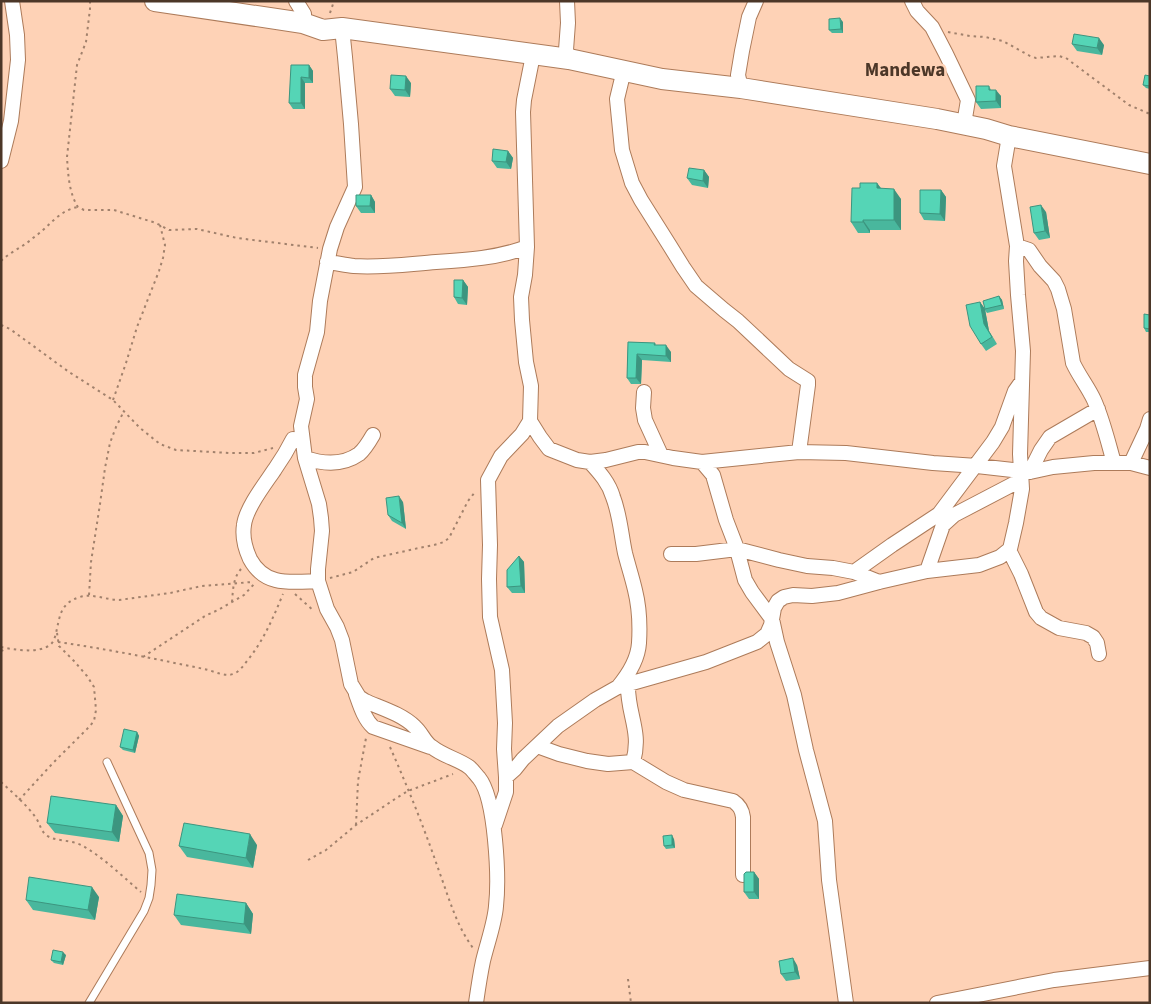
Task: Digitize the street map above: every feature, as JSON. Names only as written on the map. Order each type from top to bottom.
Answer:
[{"type":"main road","points":[[155,1],[215,5],[303,23],[323,30],[342,28],[569,59],[662,78],[741,88],[937,119],[986,129],[1009,136],[1150,164]]},
{"type":"street","points":[[1,161],[11,121],[18,60],[17,35],[12,1]]},
{"type":"street","points":[[296,1],[304,14],[303,23]]},
{"type":"street","points":[[567,1],[566,50],[569,59]]},
{"type":"street","points":[[741,88],[738,75],[742,51],[749,17],[756,1]]},
{"type":"street","points":[[912,1],[917,11],[932,27],[968,100],[965,118],[970,126]]},
{"type":"street","points":[[342,28],[355,187],[328,256],[317,332],[305,376],[307,399],[301,426],[305,458],[319,504],[321,518],[322,531],[318,581],[327,609],[342,640],[350,684],[365,717],[374,727],[431,747],[469,767],[481,780],[486,789],[491,807],[497,874],[496,907],[483,962],[476,1003]]},
{"type":"street","points":[[493,830],[506,792],[506,776],[502,670],[490,617],[488,480],[501,456],[522,434],[530,421],[531,386],[525,354],[521,297],[527,246],[523,112],[533,55]]},
{"type":"street","points":[[624,70],[616,99],[622,150],[632,183],[696,286],[738,320],[789,369],[807,380],[808,386],[799,452]]},
{"type":"street","points":[[506,776],[558,726],[595,700],[623,686],[706,662],[757,642],[767,634],[771,625],[774,608],[778,601],[788,595],[812,596],[831,594],[927,571],[979,564],[1000,558],[1008,550],[1016,522],[1024,475],[1023,351],[1016,261],[1017,246],[1004,166],[1009,136]]},
{"type":"street","points":[[328,256],[355,266],[383,266],[494,257],[527,246]]},
{"type":"street","points":[[1017,246],[1029,250],[1054,281],[1058,289],[1064,309],[1073,363],[1098,409],[1114,463]]},
{"type":"street","points":[[854,572],[939,514],[977,466],[1002,427],[1016,391],[1022,382]]},
{"type":"street","points":[[644,392],[643,408],[645,420],[661,455]]},
{"type":"street","points":[[1024,475],[1050,437],[1098,409]]},
{"type":"street","points":[[1130,463],[1148,429],[1150,419]]},
{"type":"street","points":[[530,421],[549,449],[571,458],[590,462],[638,452],[702,462],[799,452],[846,453],[977,466],[1024,475]]},
{"type":"street","points":[[305,458],[323,463],[347,460],[359,454],[373,435]]},
{"type":"street","points":[[293,439],[248,512],[243,536],[245,550],[261,573],[283,584],[318,581]]},
{"type":"street","points":[[590,462],[607,483],[613,496],[638,604],[639,644],[623,686],[628,698],[636,734],[633,762]]},
{"type":"street","points":[[702,462],[713,475],[745,580],[772,619],[777,642],[794,696],[825,821],[829,880],[846,1003]]},
{"type":"street","points":[[927,571],[943,525],[965,508],[1024,475],[1053,467],[1094,463],[1130,463],[1150,468]]},
{"type":"street","points":[[939,514],[965,508]]},
{"type":"street","points":[[671,554],[696,554],[736,549],[808,566],[854,572],[879,582]]},
{"type":"street","points":[[1008,550],[1021,574],[1036,612],[1041,618],[1059,628],[1086,633],[1093,637],[1097,643],[1098,654]]},
{"type":"street","points":[[354,691],[364,701],[408,720],[418,729],[431,747]]},
{"type":"street","points":[[537,746],[587,761],[608,764],[633,762],[666,782],[684,790],[732,801],[742,810],[743,875]]},
{"type":"street","points":[[937,1003],[1054,980],[1150,968]]},
{"type":"lane","points":[[88,1003],[144,911],[149,898],[152,870],[149,852],[107,762]]},
{"type":"path","points":[[78,207],[72,195],[67,157],[77,65],[86,42],[90,1]]},
{"type":"path","points":[[932,27],[958,34],[1003,41],[1036,58],[1059,56],[1066,58],[1129,105],[1150,114]]},
{"type":"path","points":[[1,261],[35,238],[65,211],[78,207],[84,210],[114,210],[159,224],[169,230],[197,229],[328,256]]},
{"type":"path","points":[[113,400],[137,327],[163,258],[165,245],[159,224]]},
{"type":"path","points":[[1,324],[69,372],[113,400],[151,438],[160,444],[176,450],[230,454],[271,448],[293,439]]},
{"type":"path","points":[[89,595],[91,562],[104,468],[110,444],[124,411]]},
{"type":"path","points":[[318,581],[353,572],[374,558],[434,546],[444,542],[449,538],[468,501],[488,480]]},
{"type":"path","points":[[232,602],[236,576],[240,570],[252,562]]},
{"type":"path","points":[[1,647],[24,650],[45,648],[54,639],[58,618],[64,606],[73,599],[82,596],[89,595],[119,600],[170,593],[202,586],[257,582],[244,595],[205,616],[143,657]]},
{"type":"path","points":[[58,642],[206,669],[227,675],[237,673],[260,644],[270,626],[283,584],[319,616]]},
{"type":"path","points":[[19,800],[94,721],[96,710],[94,687],[74,661],[61,649],[56,631]]},
{"type":"path","points":[[1,651],[8,648]]},
{"type":"path","points":[[374,727],[389,744],[439,870],[455,916],[468,942],[483,962]]},
{"type":"path","points":[[356,824],[358,781],[374,727]]},
{"type":"path","points":[[308,860],[326,850],[356,824],[408,791],[469,767]]},
{"type":"path","points":[[1,782],[37,819],[43,832],[48,836],[81,845],[96,854],[149,898]]},
{"type":"path","points":[[628,979],[631,1003]]},
{"type":"building","points":[[840,18],[841,29],[829,30],[829,19]]},
{"type":"building","points":[[1074,34],[1099,38],[1097,48],[1072,44]]},
{"type":"building","points":[[291,65],[309,65],[309,78],[301,77],[301,103],[289,103]]},
{"type":"building","points":[[391,75],[406,76],[405,90],[390,89]]},
{"type":"building","points":[[1145,75],[1150,76],[1150,86],[1143,85]]},
{"type":"building","points":[[976,86],[989,86],[989,90],[996,90],[996,101],[976,102]]},
{"type":"building","points":[[493,149],[508,151],[506,162],[492,161]]},
{"type":"building","points":[[689,168],[704,170],[703,181],[687,178]]},
{"type":"building","points":[[860,183],[877,183],[877,188],[894,189],[894,220],[851,222],[852,188],[860,188]]},
{"type":"building","points":[[920,190],[941,190],[940,214],[920,213]]},
{"type":"building","points":[[356,195],[371,195],[370,206],[356,206]]},
{"type":"building","points":[[1041,205],[1045,231],[1034,233],[1030,207]]},
{"type":"building","points":[[454,280],[463,280],[462,298],[454,297]]},
{"type":"building","points":[[999,296],[1002,305],[985,309],[983,301]]},
{"type":"building","points":[[980,302],[984,324],[992,337],[981,344],[970,326],[966,305]]},
{"type":"building","points":[[1144,314],[1150,315],[1150,329],[1144,328]]},
{"type":"building","points":[[628,342],[666,345],[666,356],[637,354],[636,378],[627,378]]},
{"type":"building","points":[[399,496],[402,523],[388,515],[386,498]]},
{"type":"building","points":[[519,556],[521,586],[507,587],[507,570]]},
{"type":"building","points":[[124,729],[137,732],[133,750],[120,747]]},
{"type":"building","points":[[51,796],[116,805],[112,832],[47,823]]},
{"type":"building","points":[[184,823],[250,834],[246,858],[179,846]]},
{"type":"building","points":[[672,835],[672,845],[664,846],[663,836]]},
{"type":"building","points":[[746,872],[754,872],[754,892],[744,892],[744,874]]},
{"type":"building","points":[[29,877],[92,887],[88,910],[26,900]]},
{"type":"building","points":[[177,894],[246,903],[244,924],[174,915]]},
{"type":"building","points":[[53,950],[63,952],[61,962],[51,960]]},
{"type":"building","points":[[793,958],[795,972],[781,974],[779,961]]},
{"type":"district","name":"Mandewa","points":[[905,69]]}]
